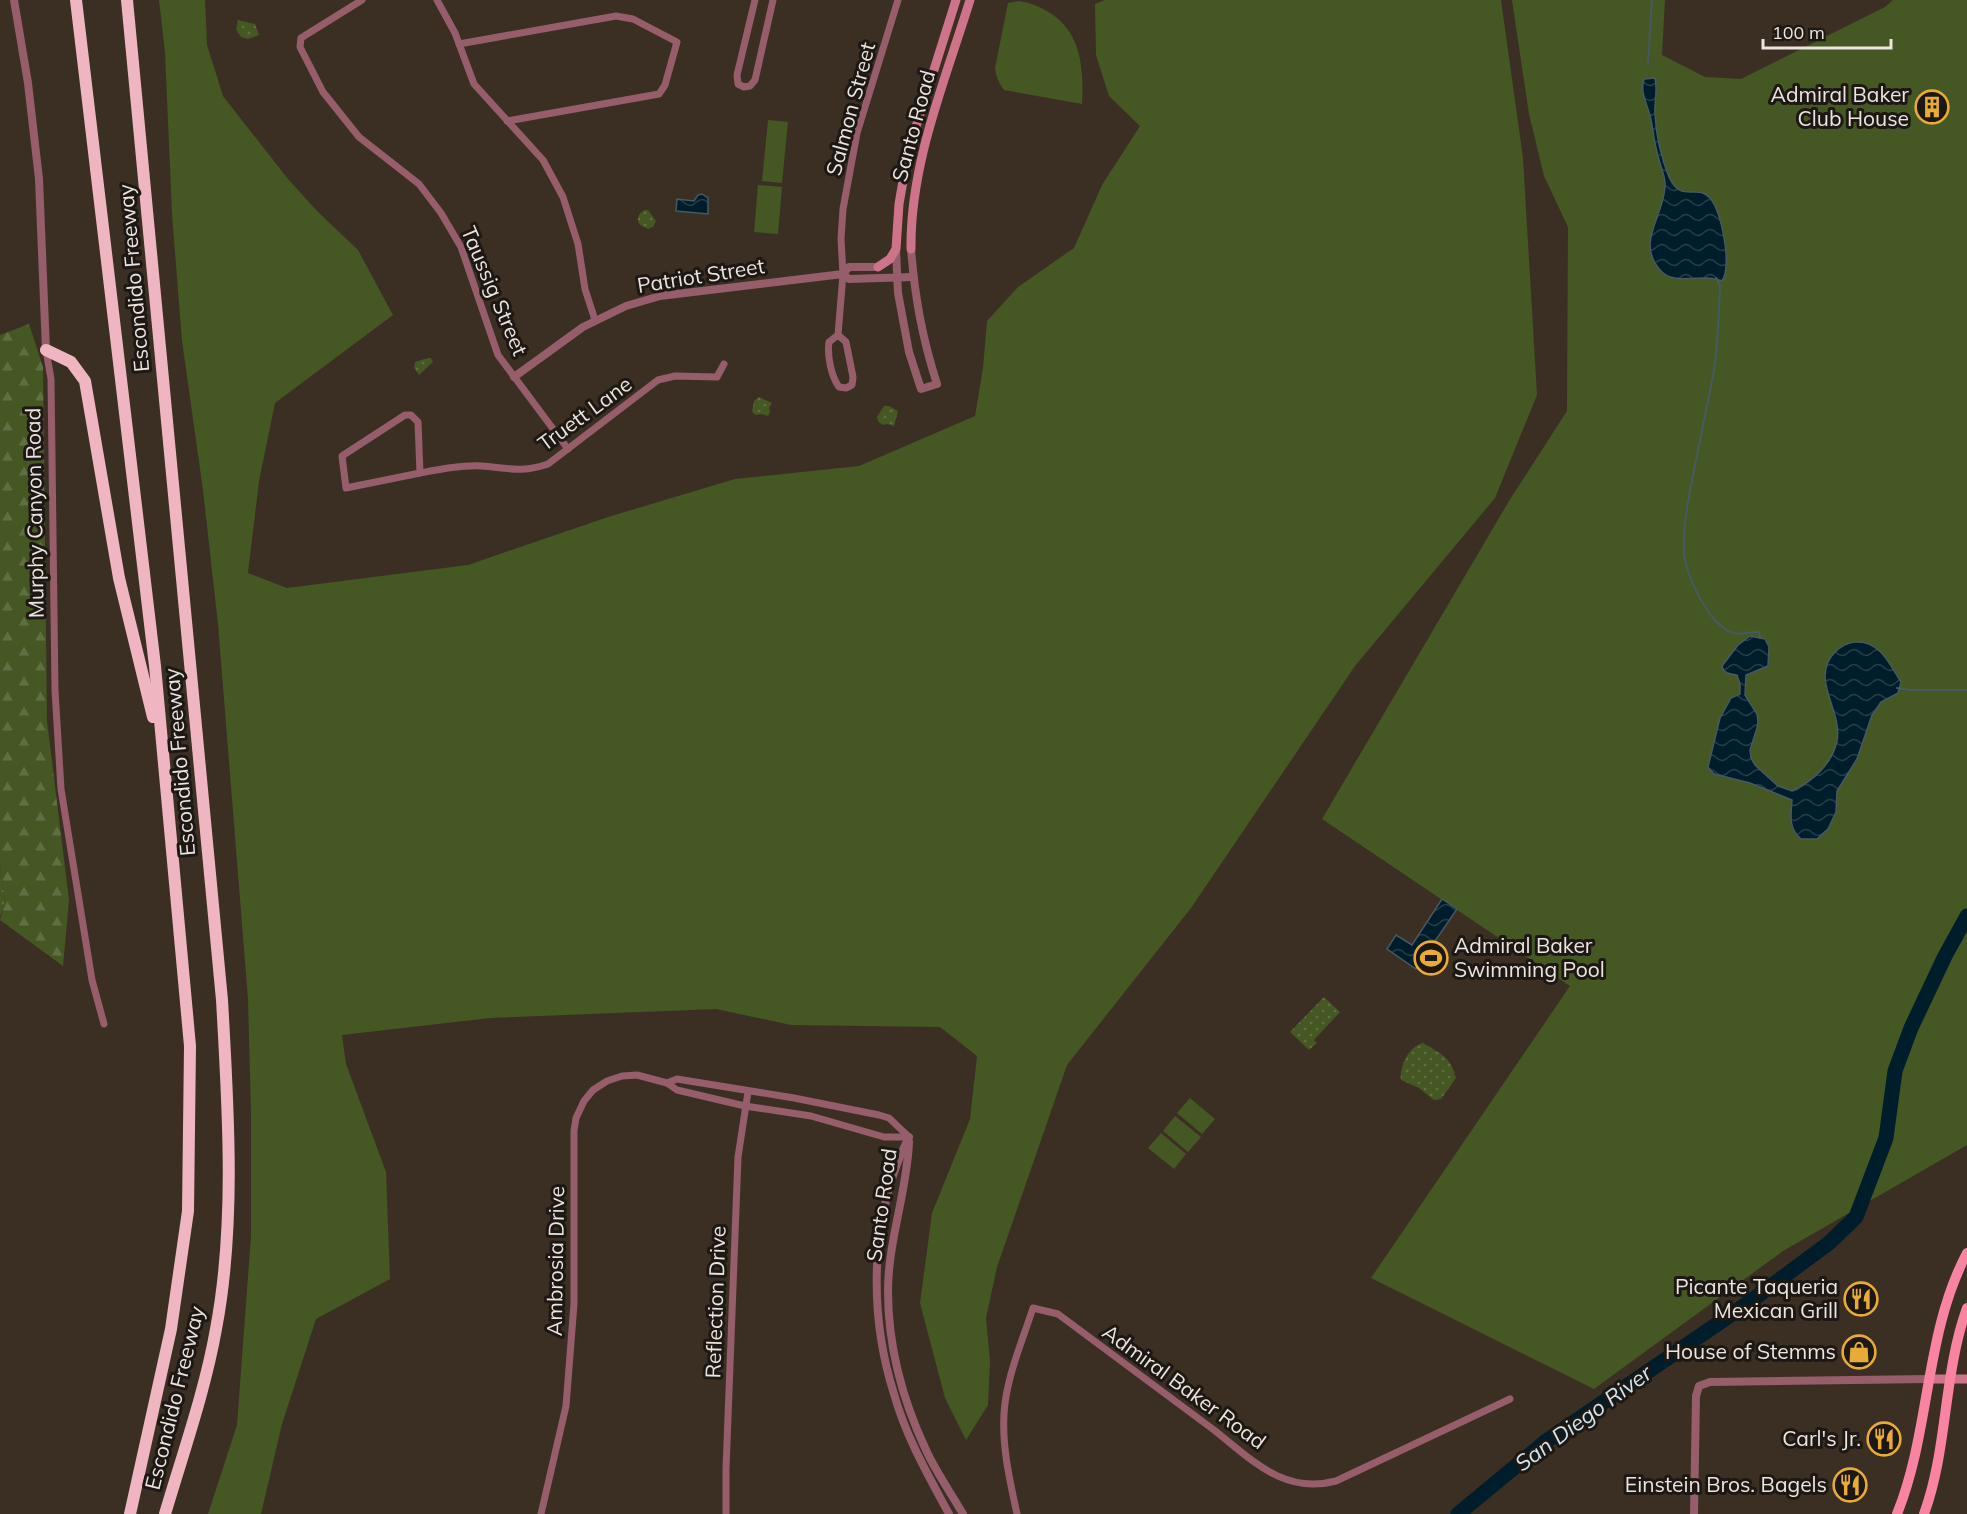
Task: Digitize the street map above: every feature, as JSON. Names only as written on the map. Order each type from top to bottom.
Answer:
[{"type":"highway","name":"Escondido Freeway","points":[[76,0],[155,666],[190,1046],[188,1211],[171,1329],[130,1514]]},
{"type":"highway","name":"Escondido Freeway","points":[[128,0],[222,1000],[229,1157],[226,1249],[216,1328],[199,1399],[165,1514]]},
{"type":"highway","points":[[46,350],[71,362],[85,381],[119,578],[163,757]]},
{"type":"main road","name":"Santo Road","points":[[896,249],[899,204],[908,152],[956,0]]},
{"type":"main road","name":"Santo Road","points":[[911,249],[912,208],[922,152],[970,0]]},
{"type":"main road","points":[[878,267],[890,259],[896,249]]},
{"type":"main road","points":[[1897,1514],[1905,1495],[1914,1458],[1929,1379],[1946,1308],[1955,1278],[1967,1253]]},
{"type":"main road","points":[[1924,1514],[1937,1468],[1951,1379],[1967,1308]]},
{"type":"main road","points":[[1929,1379],[1967,1379]]},
{"type":"street","name":"Murphy Canyon Road","points":[[14,0],[28,83],[39,179],[46,350],[51,379],[55,690],[61,789],[92,980],[104,1024]]},
{"type":"street","name":"Taussig Street","points":[[362,0],[302,38],[300,47],[323,92],[359,137],[420,184],[441,213],[461,247],[498,355],[568,449]]},
{"type":"street","points":[[437,0],[455,33],[474,84],[543,160],[562,197],[578,243],[585,289],[595,320]]},
{"type":"street","points":[[755,0],[737,75],[738,84],[744,87],[750,86],[755,80],[774,0]]},
{"type":"street","name":"Salmon Street","points":[[838,335],[846,342],[853,377],[852,385],[846,388],[839,387],[835,382],[828,351],[829,342],[838,335],[843,274],[843,208],[857,133],[898,0]]},
{"type":"street","points":[[459,44],[616,16],[633,19],[677,42],[665,85],[659,94],[507,121]]},
{"type":"street","name":"Santo Road","points":[[896,249],[898,293],[909,352],[921,389],[937,384],[921,330],[911,249]]},
{"type":"street","name":"Patriot Street","points":[[514,378],[583,327],[626,306],[660,296],[843,274],[849,267],[878,267]]},
{"type":"street","name":"Patriot Street","points":[[843,274],[849,279],[913,277]]},
{"type":"street","name":"Truett Lane","points":[[420,473],[418,422],[411,415],[405,415],[342,456],[346,488],[448,468],[480,466],[532,470],[548,464],[658,380],[675,376],[717,377],[724,364]]},
{"type":"street","name":"Ambrosia Drive","points":[[541,1514],[566,1406],[574,1304],[574,1131],[576,1118],[584,1101],[593,1090],[607,1081],[622,1076],[637,1075],[667,1083],[677,1090],[745,1106],[811,1116],[884,1137],[909,1137]]},
{"type":"street","name":"Ambrosia Drive","points":[[667,1083],[677,1079],[794,1098],[879,1115],[889,1118],[909,1137]]},
{"type":"street","name":"Reflection Drive","points":[[726,1514],[738,1157],[748,1092]]},
{"type":"street","name":"Santo Road","points":[[909,1137],[898,1161],[879,1240],[876,1288],[881,1337],[893,1394],[917,1455],[949,1514]]},
{"type":"street","name":"Santo Road","points":[[909,1137],[908,1165],[896,1220],[888,1290],[892,1343],[904,1397],[922,1441],[963,1514]]},
{"type":"street","name":"Admiral Baker Road","points":[[1017,1514],[1005,1455],[1004,1413],[1008,1386],[1033,1308],[1058,1314],[1276,1476],[1298,1484],[1320,1485],[1336,1481],[1510,1399]]},
{"type":"street","points":[[1694,1514],[1696,1396],[1699,1386],[1710,1382],[1929,1379]]},
{"type":"green space","points":[[159,0],[205,0],[207,45],[223,96],[288,179],[317,211],[358,250],[393,315],[275,403],[259,481],[248,573],[287,588],[468,565],[608,517],[735,479],[859,466],[975,416],[983,368],[987,321],[1018,287],[1074,248],[1102,185],[1140,126],[1109,96],[1096,55],[1095,4],[1105,0],[1501,0],[1523,158],[1537,395],[1495,498],[1355,666],[1191,908],[1067,1065],[997,1267],[986,1318],[990,1361],[988,1405],[966,1440],[945,1398],[920,1303],[932,1213],[970,1119],[977,1056],[940,1027],[791,1025],[716,1009],[490,1018],[342,1035],[346,1064],[386,1172],[390,1279],[316,1319],[282,1424],[261,1514],[208,1514],[237,1425],[251,1236],[248,999],[218,624],[203,490],[182,341],[172,214],[165,52]]},
{"type":"green space","points":[[1512,0],[1665,0],[1662,55],[1705,77],[1741,79],[1885,7],[1893,0],[1967,0],[1967,1145],[1783,1251],[1594,1389],[1371,1278],[1570,986],[1322,819],[1509,501],[1567,411],[1568,227],[1544,176],[1529,114]]},
{"type":"green space","points":[[1018,1],[1029,3],[1057,18],[1073,38],[1081,63],[1082,104],[1004,90],[995,68],[1008,3]]},
{"type":"green space","points":[[238,20],[255,24],[259,35],[248,39],[241,37],[236,29]]},
{"type":"green space","points":[[768,120],[788,122],[782,183],[762,181]]},
{"type":"green space","points":[[758,185],[782,187],[778,234],[754,232]]},
{"type":"green space","points":[[648,210],[656,221],[653,227],[648,229],[640,225],[638,221],[639,214]]},
{"type":"green space","points":[[29,324],[43,367],[47,721],[69,900],[63,966],[0,920],[5,902],[0,863],[0,335]]},
{"type":"green space","points":[[431,358],[433,362],[419,375],[414,368],[415,362]]},
{"type":"green space","points":[[759,397],[772,403],[768,416],[756,415],[752,412],[754,401]]},
{"type":"green space","points":[[884,406],[898,411],[894,426],[883,425],[878,421],[877,417]]},
{"type":"green space","points":[[0,863],[5,902],[0,917]]},
{"type":"green space","points":[[1324,997],[1340,1012],[1314,1040],[1317,1043],[1309,1050],[1290,1032]]},
{"type":"green space","points":[[1423,1043],[1444,1057],[1454,1071],[1456,1078],[1441,1099],[1434,1100],[1419,1088],[1401,1080],[1406,1058],[1413,1048]]},
{"type":"green space","points":[[1190,1098],[1215,1119],[1202,1134],[1177,1113]]},
{"type":"green space","points":[[1175,1116],[1201,1137],[1188,1152],[1163,1131]]},
{"type":"green space","points":[[1161,1133],[1186,1154],[1174,1169],[1148,1148]]},
{"type":"water","points":[[1655,78],[1656,122],[1664,162],[1669,177],[1679,190],[1705,194],[1714,205],[1722,226],[1726,252],[1725,274],[1722,281],[1711,278],[1670,277],[1660,270],[1653,260],[1650,250],[1651,240],[1665,183],[1643,88],[1644,79]]},
{"type":"water","points":[[702,194],[708,198],[708,214],[676,211],[677,199],[694,201],[698,195]]},
{"type":"water","points":[[1750,636],[1765,639],[1769,647],[1768,666],[1746,675],[1745,695],[1757,714],[1758,721],[1750,750],[1751,758],[1755,765],[1778,786],[1792,791],[1820,771],[1831,757],[1837,741],[1838,729],[1825,673],[1828,662],[1835,652],[1855,642],[1871,645],[1878,649],[1888,661],[1901,682],[1898,693],[1881,702],[1872,715],[1857,759],[1837,791],[1836,812],[1828,829],[1817,839],[1801,839],[1797,835],[1791,821],[1792,800],[1750,783],[1714,774],[1708,767],[1720,718],[1731,698],[1740,694],[1737,675],[1726,672],[1722,666],[1738,645]]},
{"type":"water","points":[[1442,899],[1457,909],[1416,969],[1387,949],[1396,935],[1412,945]]},
{"type":"waterway","points":[[1648,64],[1652,0]]},
{"type":"waterway","points":[[1716,278],[1720,285],[1716,354],[1686,514],[1685,558],[1692,582],[1704,606],[1720,625],[1736,634],[1759,632],[1760,638]]},
{"type":"waterway","points":[[1897,688],[1967,690]]},
{"type":"waterway","name":"San Diego River","points":[[1458,1514],[1545,1442],[1748,1303],[1829,1243],[1856,1217],[1886,1138],[1895,1071],[1911,1028],[1967,916]]},
{"type":"place","name":"Admiral Baker Club House","points":[[1932,107]]},
{"type":"place","name":"Admiral Baker Swimming Pool","points":[[1431,958]]},
{"type":"place","name":"Picante Taqueria Mexican Grill","points":[[1861,1299]]},
{"type":"place","name":"House of Stemms","points":[[1859,1352]]},
{"type":"place","name":"Carl's Jr.","points":[[1884,1439]]},
{"type":"place","name":"Einstein Bros. Bagels","points":[[1850,1485]]}]
